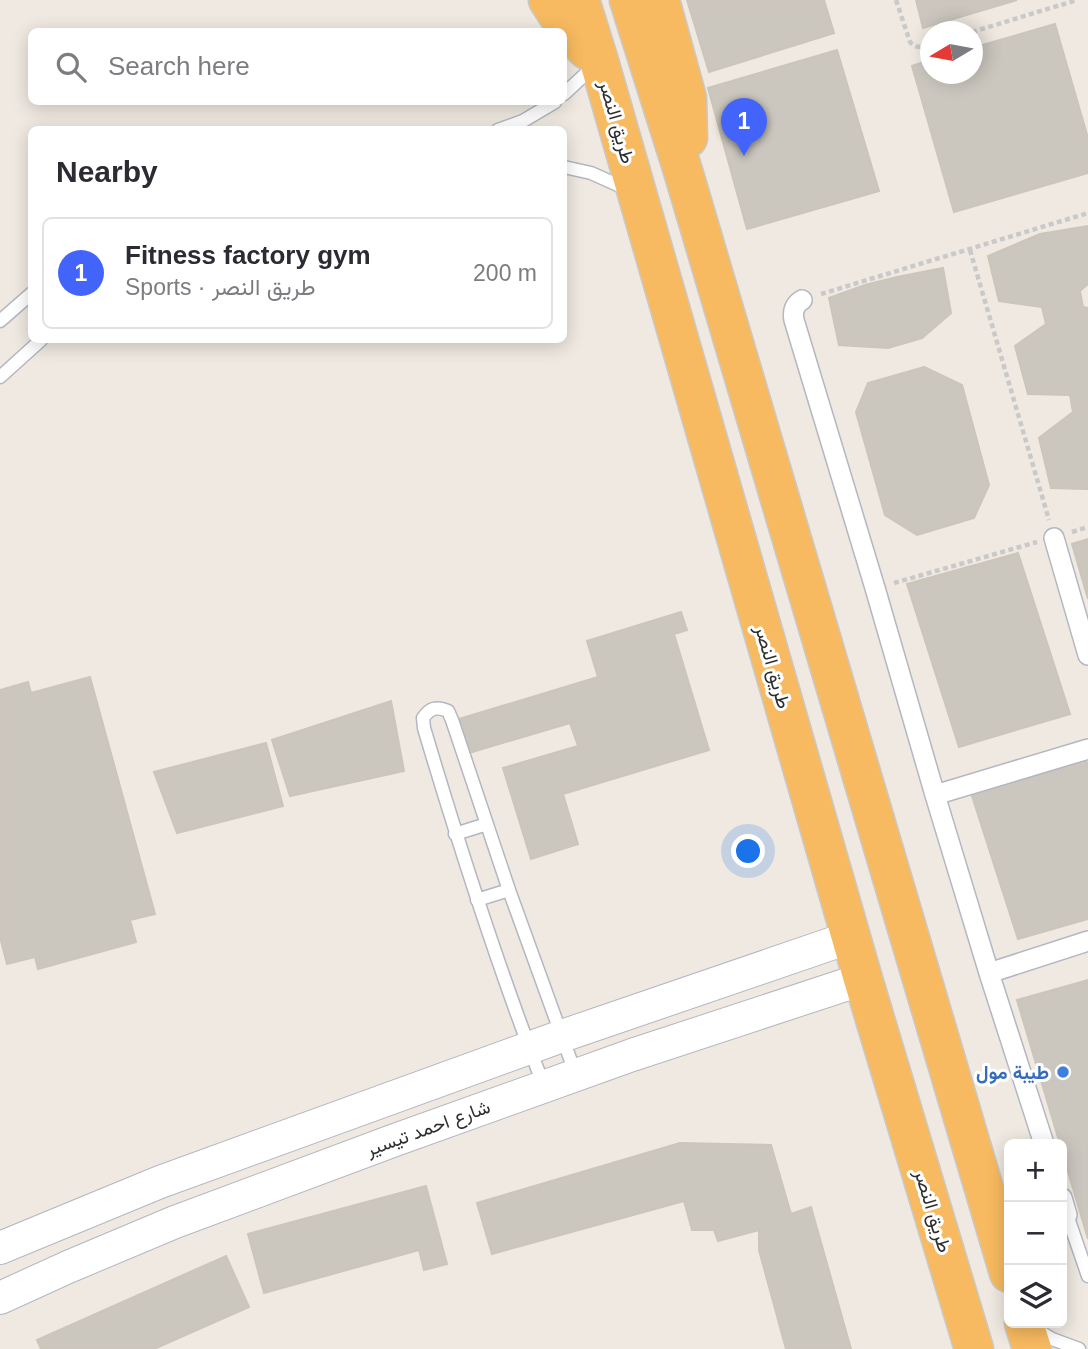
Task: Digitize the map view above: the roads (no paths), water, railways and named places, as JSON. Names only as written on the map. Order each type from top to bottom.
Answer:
[{"type":"highway","name":"طريق النصر","points":[[548,0],[566,28]]},
{"type":"highway","points":[[580,0],[599,61]]},
{"type":"highway","points":[[629,0],[683,171],[1007,1265]]},
{"type":"highway","points":[[660,0],[687,98],[688,135],[683,171]]},
{"type":"highway","name":"طريق النصر","points":[[567,29],[599,61],[863,979],[974,1349]]},
{"type":"highway","points":[[1026,1328],[1032,1349]]},
{"type":"street","points":[[802,300],[793,310],[794,320],[876,588],[935,795],[1042,1139]]},
{"type":"street","points":[[1054,538],[1088,655]]},
{"type":"street","points":[[935,795],[1088,749]]},
{"type":"street","points":[[0,1248],[160,1182],[562,1036],[851,937]]},
{"type":"street","points":[[989,973],[1088,941]]},
{"type":"street","name":"شارع احمد تيسير","points":[[0,1298],[176,1222],[544,1086],[863,979]]},
{"type":"street","points":[[618,1017],[632,1055]]},
{"type":"street","points":[[160,1182],[176,1222]]},
{"type":"lane","points":[[567,91],[599,61]]},
{"type":"lane","points":[[509,126],[550,105]]},
{"type":"lane","points":[[567,168],[591,173],[637,193]]},
{"type":"lane","points":[[0,321],[28,296]]},
{"type":"lane","points":[[0,377],[37,343]]},
{"type":"lane","points":[[544,1086],[455,834],[424,728],[423,718],[429,710],[438,707],[448,711],[452,720],[509,890],[576,1075]]},
{"type":"lane","points":[[455,834],[488,824]]},
{"type":"lane","points":[[477,900],[509,890]]},
{"type":"lane","points":[[1067,1213],[1088,1276]]},
{"type":"lane","points":[[1033,1328],[1079,1349]]},
{"type":"place","name":"Fitness factory gym","points":[[744,156]]},
{"type":"place","name":"طيبة مول","points":[[1063,1072]]}]
